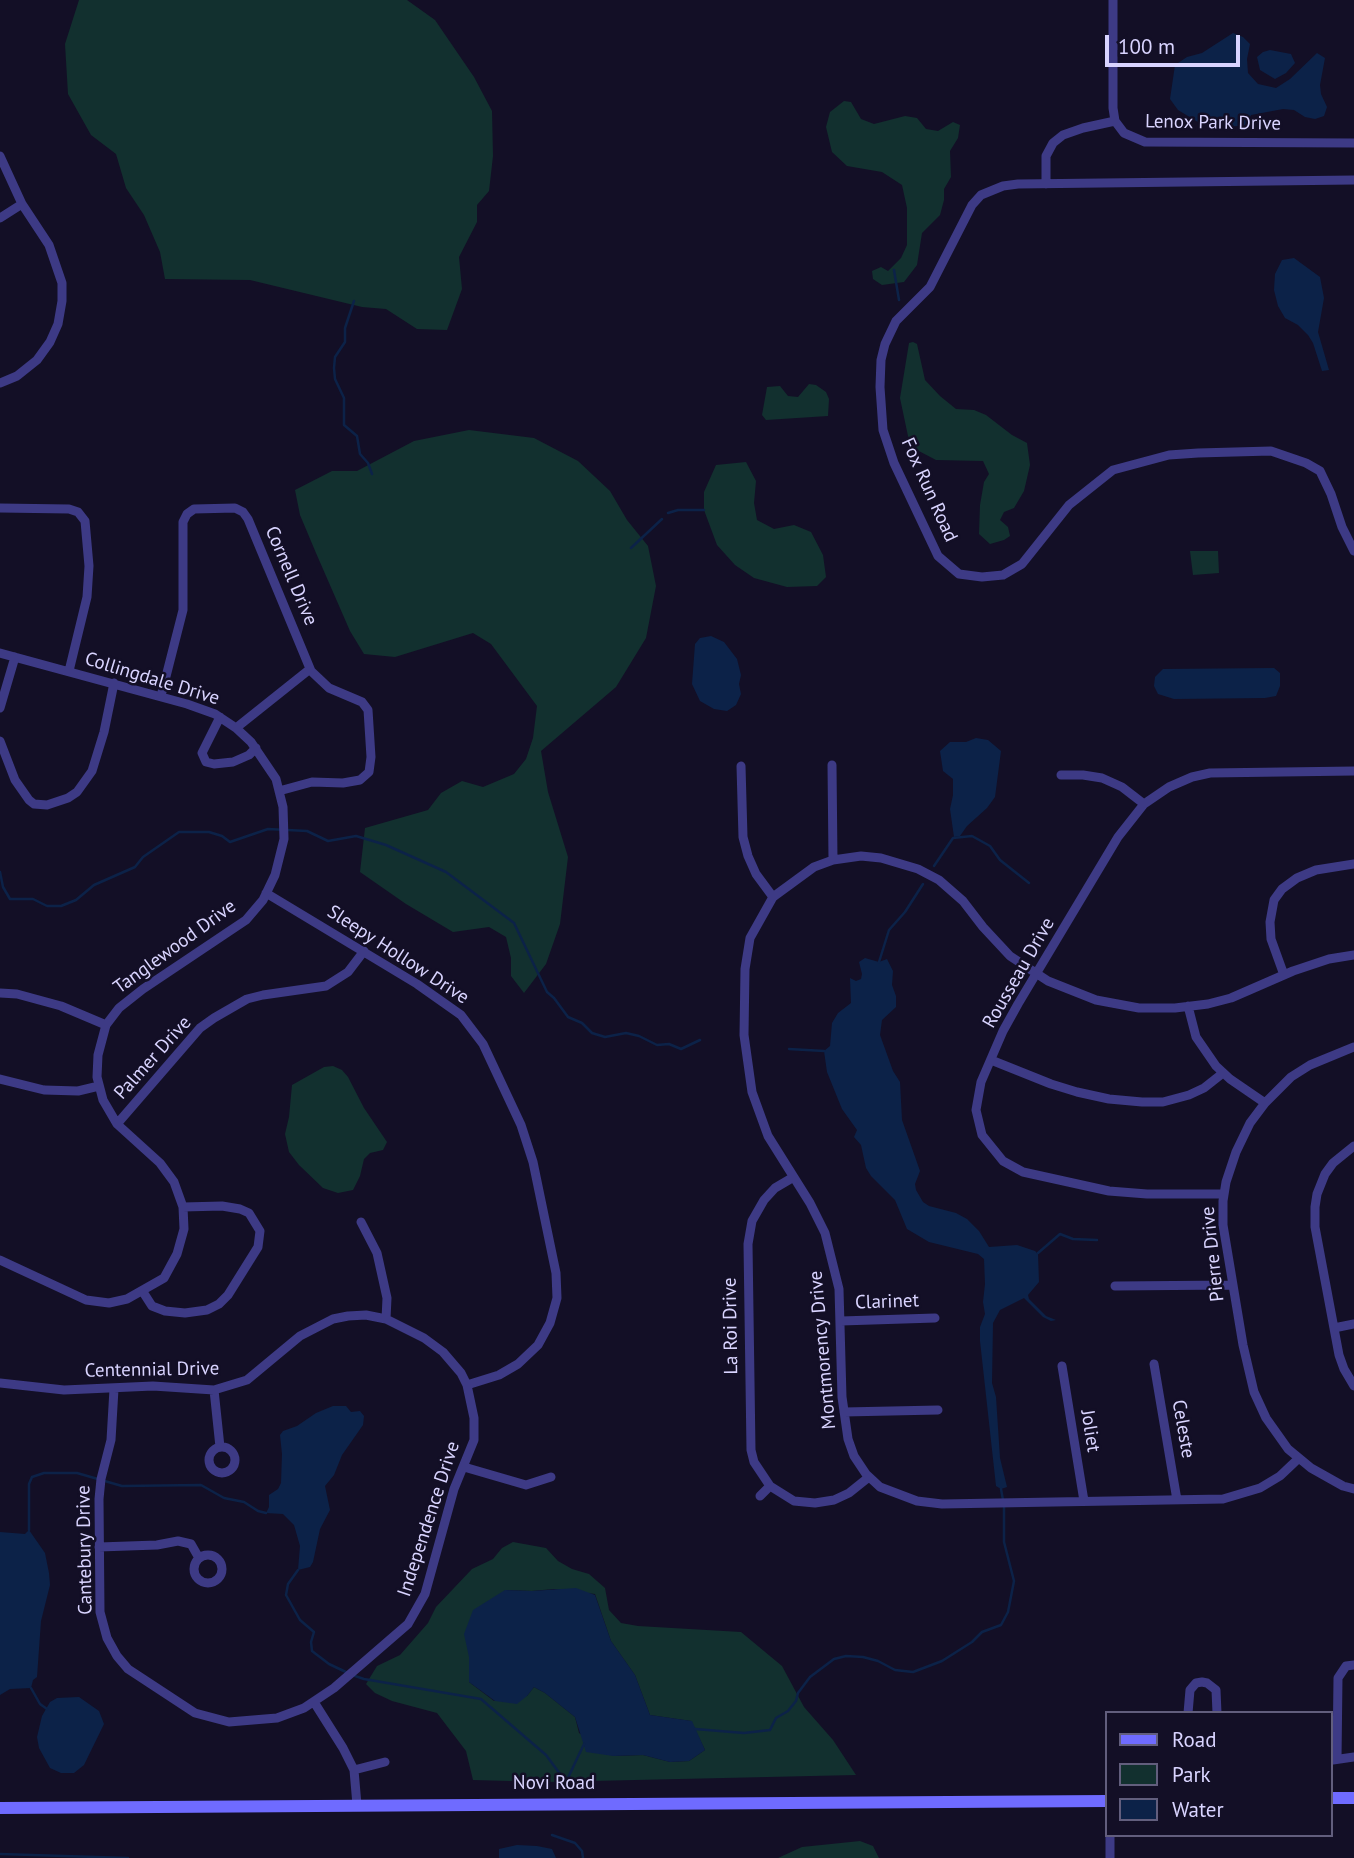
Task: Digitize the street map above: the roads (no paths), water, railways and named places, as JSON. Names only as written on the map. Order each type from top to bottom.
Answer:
[{"type":"main road","points":[[1333,1798],[1354,1798]]},
{"type":"main road","name":"Novi Road","points":[[0,1808],[1106,1801]]},
{"type":"street","points":[[1046,184],[1046,156],[1053,143],[1063,135],[1115,121],[1112,0]]},
{"type":"street","name":"Lenox Park Drive","points":[[1115,121],[1124,133],[1145,142],[1354,143]]},
{"type":"street","points":[[0,156],[22,204],[49,245],[62,283],[58,324],[50,342],[37,360],[17,376],[0,383]]},
{"type":"street","name":"Fox Run Road","points":[[1354,180],[1046,184],[1003,186],[981,195],[972,205],[930,287],[896,321],[881,360],[880,387],[883,430],[894,463],[938,556],[959,573],[982,577],[1003,576],[1022,564],[1069,505],[1113,470],[1170,455],[1271,451],[1306,463],[1320,471],[1354,551]]},
{"type":"street","points":[[0,218],[22,204]]},
{"type":"street","name":"Cornell Drive","points":[[161,696],[184,610],[183,522],[187,514],[194,509],[234,508],[243,512],[310,668],[329,688],[362,702],[368,710],[371,757],[369,772],[360,780],[343,783],[312,782],[279,791]]},
{"type":"street","points":[[0,509],[69,509],[78,512],[85,521],[89,586],[69,671]]},
{"type":"street","name":"Collingdale Drive","points":[[0,653],[161,696],[220,718],[236,727],[256,748],[276,779],[283,807],[284,839],[275,874],[266,893]]},
{"type":"street","points":[[0,708],[15,657]]},
{"type":"street","points":[[236,727],[310,668]]},
{"type":"street","points":[[0,741],[15,780],[29,800],[34,804],[47,805],[68,798],[77,792],[92,771],[104,732],[114,683]]},
{"type":"street","points":[[220,718],[204,748],[202,758],[206,762],[233,762],[249,755],[256,748]]},
{"type":"street","points":[[832,765],[833,859]]},
{"type":"street","points":[[741,766],[745,846],[756,874],[773,897]]},
{"type":"street","name":"Rousseau Drive","points":[[1224,1194],[1147,1195],[1109,1191],[1023,1172],[1003,1161],[986,1140],[978,1122],[977,1098],[1003,1031],[1118,837],[1144,804],[1169,787],[1210,773],[1354,771]]},
{"type":"street","points":[[1061,775],[1102,778],[1122,787],[1144,804]]},
{"type":"street","name":"Montmorency Drive","points":[[1299,1458],[1261,1489],[1223,1499],[942,1504],[917,1501],[880,1487],[854,1456],[848,1439],[844,1412],[839,1289],[825,1233],[810,1203],[768,1136],[752,1092],[744,1035],[745,969],[750,938],[773,897],[814,867],[833,859],[862,856],[881,858],[918,869],[939,880],[963,901],[996,943],[1010,956],[1048,981],[1096,1000],[1139,1008],[1188,1006],[1231,998],[1329,959],[1354,955]]},
{"type":"street","points":[[1284,975],[1271,939],[1270,922],[1274,900],[1283,888],[1297,878],[1317,870],[1354,864]]},
{"type":"street","name":"Sleepy Hollow Drive","points":[[266,893],[365,951],[461,1015],[483,1044],[504,1085],[533,1163],[556,1273],[557,1298],[550,1323],[538,1345],[519,1364],[499,1375],[467,1385]]},
{"type":"street","name":"Tanglewood Drive","points":[[0,1260],[86,1300],[109,1303],[143,1292],[164,1278],[177,1254],[184,1229],[183,1207],[174,1182],[160,1163],[117,1124],[109,1113],[99,1086],[98,1055],[106,1025],[119,1007],[246,920],[266,893]]},
{"type":"street","name":"Palmer Drive","points":[[117,1124],[200,1028],[214,1018],[247,999],[326,986],[348,972],[365,951]]},
{"type":"street","points":[[0,993],[17,994],[61,1006],[106,1025]]},
{"type":"street","points":[[1188,1006],[1196,1037],[1223,1073],[1265,1102]]},
{"type":"street","name":"Pierre Drive","points":[[1354,1047],[1310,1065],[1291,1077],[1265,1102],[1250,1123],[1236,1152],[1224,1194],[1223,1225],[1232,1285],[1254,1392],[1265,1418],[1287,1449],[1311,1468],[1343,1486],[1354,1489]]},
{"type":"street","points":[[991,1059],[1077,1092],[1142,1102],[1163,1102],[1189,1095],[1204,1088],[1223,1073]]},
{"type":"street","points":[[0,1079],[44,1090],[78,1091],[99,1086]]},
{"type":"street","points":[[1354,1146],[1333,1163],[1325,1174],[1315,1207],[1315,1227],[1334,1328],[1344,1369],[1354,1386]]},
{"type":"street","name":"La Roi Drive","points":[[770,1486],[754,1462],[751,1450],[748,1244],[752,1221],[764,1200],[775,1188],[792,1178]]},
{"type":"street","points":[[143,1292],[152,1306],[165,1311],[185,1313],[207,1310],[228,1295],[258,1247],[260,1231],[249,1213],[222,1206],[183,1207]]},
{"type":"street","points":[[362,1222],[377,1253],[387,1298],[386,1319]]},
{"type":"street","points":[[1115,1286],[1232,1285]]},
{"type":"street","name":"Centennial Drive","points":[[0,1383],[64,1390],[153,1387],[214,1390],[247,1380],[300,1336],[333,1319],[366,1315],[386,1319],[424,1338],[443,1352],[461,1373],[467,1385]]},
{"type":"street","name":"Clarinet","points":[[841,1321],[935,1318]]},
{"type":"street","points":[[1334,1328],[1354,1324]]},
{"type":"street","name":"Celeste","points":[[1154,1364],[1177,1500]]},
{"type":"street","name":"Joliet","points":[[1062,1366],[1084,1501]]},
{"type":"street","name":"Independence Drive","points":[[314,1702],[391,1640],[415,1615],[425,1594],[454,1489],[474,1440],[474,1418],[467,1385]]},
{"type":"street","name":"Cantebury Drive","points":[[114,1389],[111,1440],[101,1479],[99,1547],[100,1612],[107,1638],[128,1669],[195,1713],[229,1722],[277,1718],[304,1709],[314,1702]]},
{"type":"street","points":[[214,1390],[220,1447]]},
{"type":"street","points":[[844,1412],[938,1410]]},
{"type":"street","points":[[464,1467],[526,1485],[551,1477]]},
{"type":"street","points":[[760,1496],[770,1486],[794,1501],[815,1503],[834,1500],[849,1493],[869,1477]]},
{"type":"street","points":[[99,1547],[157,1545],[178,1541],[191,1544],[199,1558]]},
{"type":"street","points":[[1354,1665],[1346,1666],[1338,1678],[1334,1760],[1354,1758]]},
{"type":"street","points":[[1188,1711],[1190,1690],[1196,1683],[1202,1682],[1212,1685],[1216,1690],[1217,1711]]},
{"type":"street","points":[[314,1702],[354,1770],[357,1805]]},
{"type":"street","points":[[354,1770],[385,1762]]},
{"type":"street","points":[[1110,1837],[1110,1858]]},
{"type":"water","points":[[1233,33],[1250,44],[1248,73],[1258,84],[1276,88],[1290,79],[1317,53],[1325,58],[1320,85],[1327,107],[1324,116],[1315,119],[1305,117],[1294,110],[1283,109],[1251,115],[1247,125],[1228,127],[1203,125],[1178,110],[1170,99],[1175,65],[1187,57],[1202,53]]},
{"type":"water","points":[[1270,50],[1291,54],[1295,63],[1286,73],[1275,79],[1260,70],[1257,57]]},
{"type":"water","points":[[1294,258],[1320,277],[1324,298],[1318,332],[1329,370],[1322,371],[1308,335],[1285,318],[1278,306],[1274,290],[1275,274],[1282,260]]},
{"type":"water","points":[[711,636],[724,642],[737,659],[741,675],[741,694],[736,705],[727,711],[714,709],[700,701],[692,684],[695,644],[700,638]]},
{"type":"water","points":[[1274,668],[1280,673],[1280,686],[1276,696],[1265,698],[1174,699],[1158,694],[1154,686],[1155,677],[1163,669]]},
{"type":"water","points":[[976,738],[988,740],[1001,751],[995,797],[960,836],[954,837],[950,809],[953,779],[943,771],[940,751],[950,742],[966,742]]},
{"type":"water","points":[[865,958],[879,962],[887,959],[893,971],[892,985],[896,1007],[882,1020],[880,1035],[893,1071],[900,1082],[902,1120],[920,1171],[915,1184],[916,1190],[923,1202],[929,1206],[956,1213],[967,1219],[989,1247],[1017,1245],[1035,1251],[1038,1254],[1039,1282],[1028,1295],[1029,1299],[1046,1316],[1056,1320],[1043,1317],[1024,1298],[1000,1310],[993,1323],[992,1383],[996,1397],[1000,1458],[1007,1487],[1001,1489],[996,1486],[980,1341],[980,1327],[985,1314],[984,1259],[978,1254],[929,1242],[907,1229],[895,1200],[866,1168],[861,1145],[854,1137],[857,1130],[842,1109],[827,1072],[824,1051],[830,1046],[832,1023],[838,1013],[851,1003],[850,978],[856,981],[861,979],[859,962]]},
{"type":"water","points":[[333,1406],[346,1406],[351,1412],[360,1411],[364,1416],[363,1425],[325,1486],[330,1510],[320,1529],[313,1562],[310,1567],[298,1570],[300,1546],[294,1525],[283,1514],[266,1513],[269,1495],[278,1489],[281,1483],[280,1435]]},
{"type":"water","points":[[29,1530],[45,1553],[50,1585],[41,1621],[37,1677],[31,1688],[10,1689],[0,1695],[0,1532],[25,1534]]},
{"type":"water","points":[[576,1588],[595,1595],[611,1641],[635,1675],[650,1715],[692,1721],[705,1750],[689,1761],[670,1762],[643,1755],[613,1756],[586,1752],[575,1717],[545,1693],[534,1687],[517,1704],[495,1701],[469,1682],[469,1657],[464,1634],[473,1610],[505,1590]]},
{"type":"water","points":[[79,1697],[99,1711],[104,1724],[84,1765],[74,1773],[61,1773],[50,1768],[39,1748],[37,1737],[42,1716],[50,1702],[57,1698]]},
{"type":"water","points":[[517,1845],[552,1849],[556,1858],[499,1858],[499,1849]]},
{"type":"waterway","points":[[894,270],[899,300]]},
{"type":"waterway","points":[[354,301],[345,328],[345,342],[335,357],[335,379],[344,398],[344,425],[357,436],[360,454],[368,463],[372,474]]},
{"type":"waterway","points":[[668,513],[678,510],[704,510]]},
{"type":"waterway","points":[[631,548],[662,519]]},
{"type":"waterway","points":[[0,872],[3,887],[10,899],[33,899],[47,906],[61,906],[76,900],[94,885],[135,867],[143,857],[179,832],[209,832],[230,842],[268,829],[307,831],[328,841],[356,836],[386,845],[446,872],[514,923],[547,992],[568,1017],[582,1023],[592,1033],[605,1037],[626,1033],[657,1045],[669,1044],[681,1049],[700,1040]]},
{"type":"waterway","points":[[934,866],[953,838],[972,836],[990,846],[1000,860],[1029,883]]},
{"type":"waterway","points":[[879,962],[889,930],[905,912],[923,884]]},
{"type":"waterway","points":[[789,1049],[824,1051]]},
{"type":"waterway","points":[[1038,1253],[1060,1234],[1073,1239],[1097,1240]]},
{"type":"waterway","points":[[29,1530],[29,1484],[32,1477],[44,1473],[77,1473],[122,1486],[201,1485],[224,1498],[244,1502],[266,1513]]},
{"type":"waterway","points":[[1001,1489],[1003,1500]]},
{"type":"waterway","points":[[695,1729],[744,1733],[770,1730],[776,1718],[788,1711],[796,1701],[798,1693],[810,1677],[834,1659],[846,1656],[863,1657],[895,1670],[913,1672],[942,1661],[972,1642],[982,1632],[1001,1625],[1008,1612],[1014,1581],[1004,1542],[1004,1506]]},
{"type":"waterway","points":[[298,1570],[288,1584],[286,1595],[300,1620],[314,1632],[312,1651],[329,1664],[348,1673]]},
{"type":"waterway","points":[[355,1676],[481,1699],[546,1755],[566,1782]]},
{"type":"waterway","points":[[31,1688],[40,1704],[47,1709]]},
{"type":"waterway","points":[[566,1782],[584,1744]]},
{"type":"waterway","points":[[552,1835],[575,1843],[582,1851],[583,1858]]},
{"type":"waterway","points":[[0,1854],[128,1858]]}]
